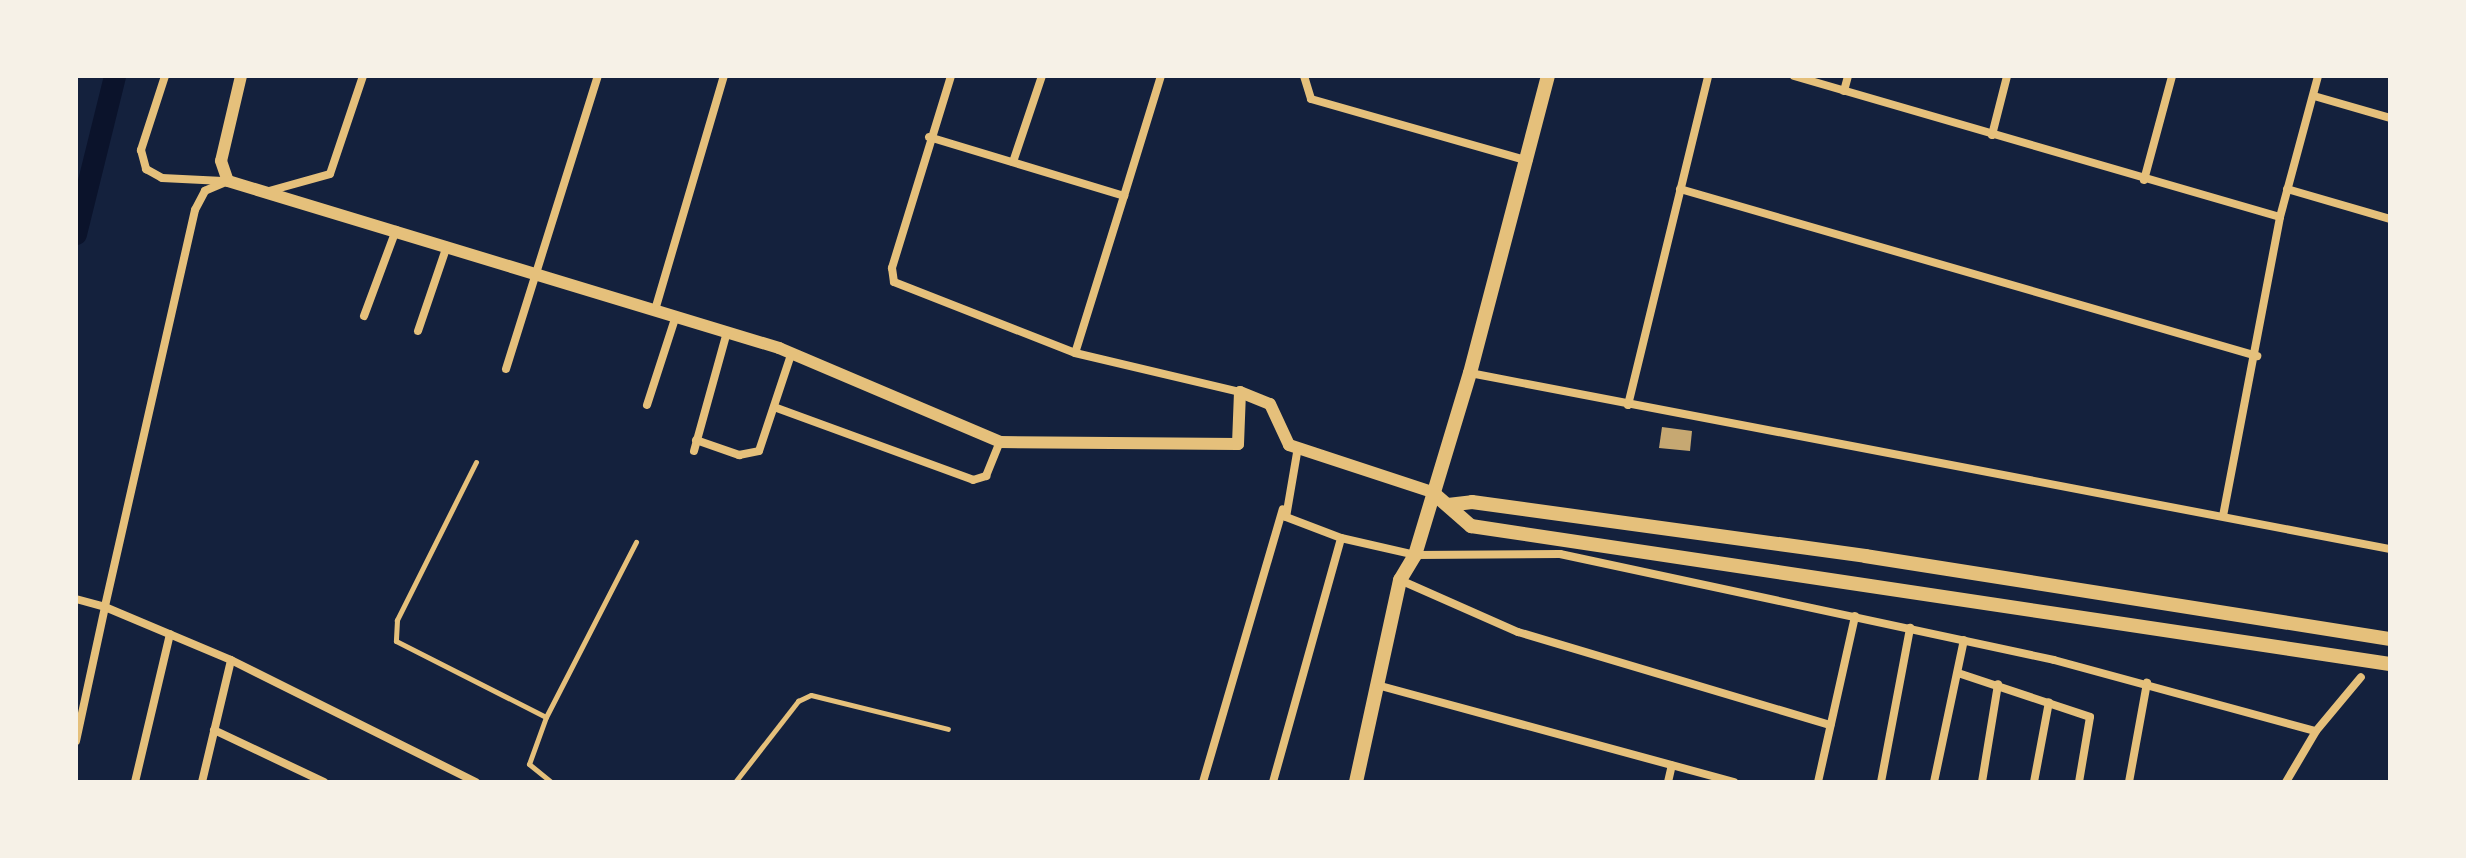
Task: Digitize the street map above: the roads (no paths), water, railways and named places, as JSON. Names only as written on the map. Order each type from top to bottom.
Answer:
[{"type":"main road","points":[[1356,782],[1400,580],[1415,555],[1470,373],[1548,76]]},
{"type":"main road","points":[[1432,492],[1471,526],[2390,664]]},
{"type":"main road","points":[[1448,505],[1472,502],[1865,556],[2390,639]]},
{"type":"street","points":[[165,76],[141,150],[146,169],[162,178],[228,181],[267,191],[792,352],[1000,442],[1238,444],[1240,392]]},
{"type":"street","points":[[228,181],[221,161],[241,76]]},
{"type":"street","points":[[267,191],[330,174],[363,76]]},
{"type":"street","points":[[506,369],[598,76]]},
{"type":"street","points":[[655,310],[724,76]]},
{"type":"street","points":[[951,76],[929,137],[892,268],[894,282],[1075,353],[1240,392],[1270,404],[1289,445],[1432,492]]},
{"type":"street","points":[[1013,162],[1042,76]]},
{"type":"street","points":[[1075,353],[1161,76]]},
{"type":"street","points":[[1304,76],[1311,99],[1528,161]]},
{"type":"street","points":[[1628,405],[1708,76]]},
{"type":"street","points":[[1794,76],[2280,217]]},
{"type":"street","points":[[1844,91],[1848,76]]},
{"type":"street","points":[[1992,135],[2007,76]]},
{"type":"street","points":[[2144,180],[2172,76]]},
{"type":"street","points":[[2223,516],[2257,356],[2280,217],[2318,76]]},
{"type":"street","points":[[2314,96],[2390,118]]},
{"type":"street","points":[[929,137],[1124,196]]},
{"type":"street","points":[[76,741],[195,210],[205,191],[228,181]]},
{"type":"street","points":[[1680,189],[2257,356]]},
{"type":"street","points":[[2287,189],[2390,219]]},
{"type":"street","points":[[364,316],[396,230]]},
{"type":"street","points":[[418,331],[447,246]]},
{"type":"street","points":[[647,405],[676,316]]},
{"type":"street","points":[[694,451],[727,332]]},
{"type":"street","points":[[696,440],[751,456],[759,451],[792,352]]},
{"type":"street","points":[[1470,373],[2390,549]]},
{"type":"street","points":[[774,407],[973,480],[986,476],[1000,442]]},
{"type":"street","points":[[1203,782],[1285,505],[1298,447]]},
{"type":"street","points":[[1285,505],[1286,517],[1296,525],[1415,555],[1560,554],[1964,640],[2147,683],[2316,731]]},
{"type":"street","points":[[1273,782],[1341,538]]},
{"type":"street","points":[[1400,580],[1518,632],[1830,725]]},
{"type":"street","points":[[76,599],[105,607],[231,660],[476,782]]},
{"type":"street","points":[[1818,782],[1855,616]]},
{"type":"street","points":[[1881,782],[1910,628]]},
{"type":"street","points":[[135,782],[170,634]]},
{"type":"street","points":[[1934,782],[1964,640]]},
{"type":"street","points":[[202,782],[231,660]]},
{"type":"street","points":[[1958,673],[2090,717],[2079,782]]},
{"type":"street","points":[[2286,782],[2316,731],[2361,677]]},
{"type":"street","points":[[2129,782],[2147,683]]},
{"type":"street","points":[[1982,782],[1998,684]]},
{"type":"street","points":[[1377,685],[1734,782]]},
{"type":"street","points":[[2034,782],[2049,702]]},
{"type":"street","points":[[214,730],[324,782]]},
{"type":"street","points":[[1668,782],[1672,765]]},
{"type":"lane","points":[[476,462],[397,620],[396,641],[546,717]]},
{"type":"lane","points":[[551,782],[529,764],[546,717],[636,542]]},
{"type":"lane","points":[[735,782],[798,701],[811,695],[948,729]]},
{"type":"waterway","points":[[76,234],[115,76]]}]
